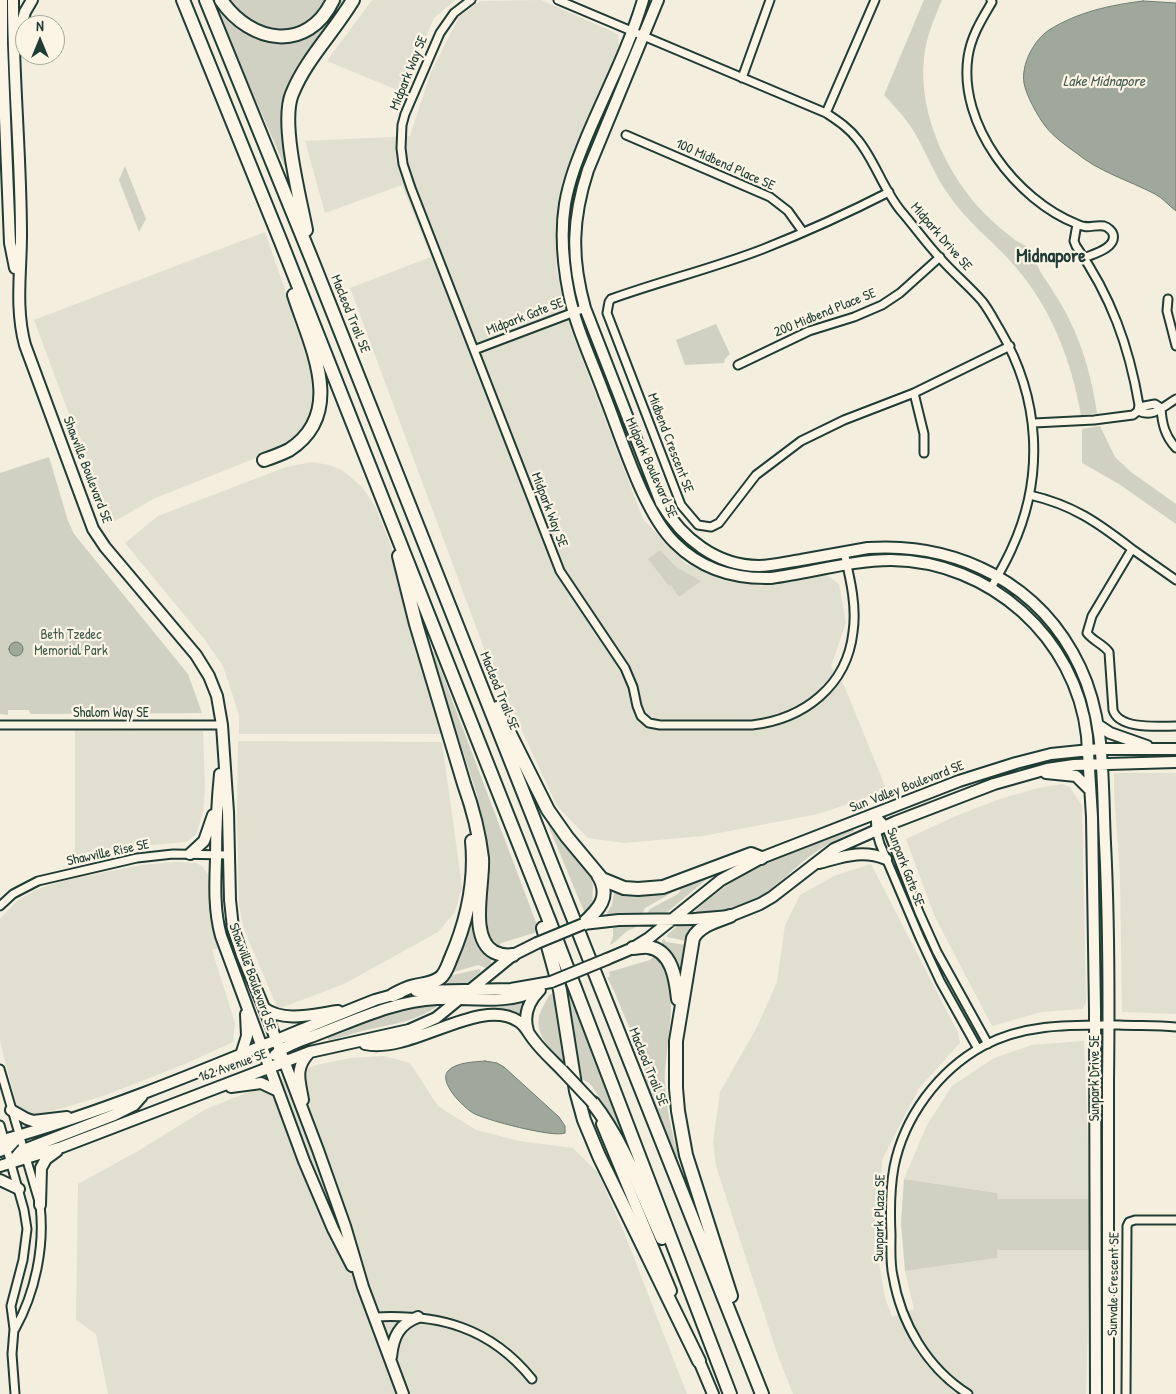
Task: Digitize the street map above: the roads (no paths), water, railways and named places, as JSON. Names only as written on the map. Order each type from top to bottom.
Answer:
[{"type":"highway","points":[[183,0],[385,503],[730,1394]]},
{"type":"highway","name":"Macleod Trail SE","points":[[206,0],[312,260],[762,1394]]},
{"type":"highway","points":[[221,0],[235,17],[247,27],[268,36],[281,37],[294,35],[312,26],[324,17],[333,0]]},
{"type":"highway","points":[[312,260],[295,175],[288,124],[292,95],[308,65],[353,0]]},
{"type":"highway","points":[[264,460],[283,453],[302,440],[315,423],[321,404],[317,365],[282,261],[281,242]]},
{"type":"highway","points":[[385,503],[416,624],[473,808],[481,846],[479,926],[481,936],[486,946],[496,953],[505,956],[513,955]]},
{"type":"highway","points":[[459,632],[548,810],[566,837],[602,879],[624,888],[652,888],[676,883],[750,854],[761,858]]},
{"type":"highway","points":[[393,995],[402,990],[432,982],[444,974],[461,934],[471,894],[473,871],[471,829],[464,784]]},
{"type":"highway","points":[[515,835],[560,990],[576,1091],[584,1120],[595,1148],[699,1361]]},
{"type":"highway","points":[[583,924],[598,910],[604,896],[601,880],[594,869]]},
{"type":"highway","points":[[730,916],[704,926],[696,932],[693,938],[676,1041],[676,1088],[681,1134],[694,1181],[762,1394]]},
{"type":"highway","points":[[633,948],[652,948],[662,954],[667,960],[676,981],[679,1019]]},
{"type":"highway","points":[[593,1103],[608,1122],[618,1140],[720,1368]]},
{"type":"street","points":[[14,45],[25,12],[32,0]]},
{"type":"street","name":"Midpark Way SE","points":[[471,0],[454,13],[440,33],[408,106],[402,125],[402,156],[409,184],[560,571],[625,668],[633,688],[639,713],[644,720],[649,723],[671,726],[760,724],[785,718],[812,703],[827,690],[836,678],[842,668],[851,643],[854,611],[844,552]]},
{"type":"street","points":[[558,0],[632,31]]},
{"type":"street","name":"Midpark Boulevard SE","points":[[643,0],[632,31],[582,148],[567,193],[562,230],[562,256],[573,313],[644,492],[658,522],[674,543],[688,555],[708,567],[749,578],[785,576],[884,560],[917,562],[950,569],[991,588],[1013,604],[1044,632],[1058,654],[1078,692],[1085,717],[1088,763]]},
{"type":"street","name":"Midpark Boulevard SE","points":[[658,0],[594,154],[576,216],[574,255],[585,308],[661,503],[675,524],[687,537],[703,549],[714,555],[747,564],[759,566],[883,547],[917,548],[964,560],[997,576],[1038,608],[1070,648],[1089,688],[1098,725],[1101,763]]},
{"type":"street","points":[[742,78],[770,0]]},
{"type":"street","points":[[826,113],[875,0]]},
{"type":"street","name":"Shawville Boulevard SE","points":[[5,1],[14,45],[21,237],[20,324],[25,344],[93,528],[105,546],[190,648],[203,666],[217,696],[222,725],[233,928],[306,1118],[345,1226],[363,1287],[404,1394]]},
{"type":"street","name":"Shawville Boulevard SE","points":[[5,1],[1,41],[10,243],[19,289]]},
{"type":"street","points":[[993,1],[976,29],[968,56],[967,85],[973,112],[991,150],[1012,178],[1038,202],[1064,220],[1088,228],[1105,226],[1110,230],[1113,234],[1113,242],[1108,247],[1084,258]]},
{"type":"street","name":"Midpark Drive SE","points":[[632,31],[826,113],[842,124],[856,138],[899,208],[940,258],[983,302],[1010,346],[1022,378],[1034,423],[1035,448],[1030,495],[1012,548],[991,588]]},
{"type":"street","name":"100 Midbend Place SE","points":[[626,135],[770,197],[788,211],[803,232]]},
{"type":"street","name":"Midbend Crescent SE","points":[[889,192],[836,218],[763,249],[611,299],[609,302],[607,313],[681,505],[698,525],[711,526],[719,522],[756,475],[801,441],[844,420],[914,394],[1010,346]]},
{"type":"street","points":[[1076,224],[1074,241],[1076,246],[1103,290],[1127,347],[1139,405],[1138,412]]},
{"type":"street","name":"200 Midbend Place SE","points":[[738,365],[809,331],[854,318],[882,305],[900,293],[940,258]]},
{"type":"street","points":[[1168,298],[1167,311],[1176,346]]},
{"type":"street","name":"Midpark Gate SE","points":[[474,350],[585,308]]},
{"type":"street","points":[[914,394],[924,434],[924,453]]},
{"type":"street","points":[[1160,408],[1176,399]]},
{"type":"street","points":[[1034,423],[1094,420],[1132,415],[1144,406],[1155,404],[1160,408],[1163,428],[1170,442],[1176,448]]},
{"type":"street","points":[[1030,495],[1060,503],[1082,513],[1176,580]]},
{"type":"street","points":[[1132,549],[1092,616],[1087,633],[1109,652],[1114,716],[1132,724],[1176,726]]},
{"type":"street","name":"Shalom Way SE","points":[[0,725],[222,725]]},
{"type":"street","points":[[1098,725],[1110,733],[1157,750]]},
{"type":"street","name":"Shawville Boulevard SE","points":[[222,745],[217,802],[215,905],[219,930],[278,1091],[332,1229],[363,1287]]},
{"type":"street","name":"Sun Valley Boulevard SE","points":[[551,982],[633,948],[649,938],[721,880],[761,858],[998,768],[1036,757],[1088,750],[1176,749]]},
{"type":"street","name":"Sun Valley Boulevard SE","points":[[537,943],[583,924],[619,920],[694,919],[730,916],[754,907],[772,897],[813,864],[834,850],[881,828],[969,793],[1033,773],[1062,766],[1088,763],[1176,762]]},
{"type":"street","name":"Sunpark Drive SE","points":[[1088,763],[1093,847],[1096,1394]]},
{"type":"street","name":"Sunpark Drive SE","points":[[1101,763],[1108,886],[1108,1394]]},
{"type":"street","points":[[1033,773],[1076,776],[1089,789]]},
{"type":"street","points":[[190,854],[206,836],[217,802]]},
{"type":"street","name":"Sunpark Gate SE","points":[[875,814],[937,952],[988,1044]]},
{"type":"street","name":"Sunpark Gate SE","points":[[881,828],[886,859],[920,938],[940,981],[978,1049]]},
{"type":"street","points":[[813,864],[855,853],[886,859]]},
{"type":"street","name":"Shawville Rise SE","points":[[0,906],[13,894],[38,881],[138,858],[190,854],[229,855]]},
{"type":"street","name":"162 Avenue SE","points":[[24,1155],[62,1147],[310,1052],[396,1034],[422,1025],[436,1018],[513,955],[537,943]]},
{"type":"street","points":[[270,1068],[275,1056],[280,1051],[394,1006],[428,1000],[520,996],[551,982]]},
{"type":"street","points":[[529,1033],[526,1019],[529,1006],[538,992],[551,982]]},
{"type":"street","name":"162 Avenue SE","points":[[18,1136],[78,1118],[240,1055],[351,1009],[393,995],[430,989],[518,989],[551,982]]},
{"type":"street","points":[[240,1055],[247,1036],[246,1005]]},
{"type":"street","points":[[264,1008],[274,1015],[284,1016],[351,1009]]},
{"type":"street","points":[[357,1042],[372,1045],[402,1042],[452,1024],[483,1016],[500,1016],[517,1020],[593,1103],[618,1159],[713,1394]]},
{"type":"street","name":"Sunpark Plaza SE","points":[[968,1394],[938,1368],[920,1346],[901,1308],[892,1268],[891,1200],[893,1173],[899,1149],[916,1110],[924,1098],[957,1064],[978,1049],[1014,1033],[1041,1027],[1095,1025],[1176,1027]]},
{"type":"street","points":[[306,1118],[299,1072],[303,1060],[310,1052]]},
{"type":"street","points":[[0,1069],[18,1136],[40,1205]]},
{"type":"street","points":[[198,1094],[260,1083],[278,1091]]},
{"type":"street","points":[[0,1166],[12,1163],[16,1155],[24,1155],[134,1105],[144,1093]]},
{"type":"street","points":[[11,1110],[32,1120],[62,1117],[78,1118]]},
{"type":"street","points":[[0,1125],[3,1145],[12,1163],[26,1220],[27,1238],[11,1306],[14,1329],[12,1381],[15,1394]]},
{"type":"street","points":[[3,1145],[15,1142],[18,1136]]},
{"type":"street","points":[[14,1329],[25,1310],[38,1260],[42,1225],[40,1173],[42,1164],[62,1147]]},
{"type":"street","points":[[0,1180],[19,1189]]},
{"type":"street","name":"Sunvale Crescent SE","points":[[1126,1394],[1127,1226],[1131,1221],[1135,1220],[1176,1220]]},
{"type":"street","points":[[375,1317],[418,1317],[451,1323],[483,1336],[516,1361],[532,1378]]},
{"type":"street","points":[[391,1360],[394,1339],[399,1328],[418,1317]]},
{"type":"water","name":"Lake Midnapore","points":[[1143,1],[1176,3],[1176,211],[1158,196],[1094,165],[1059,140],[1039,118],[1024,83],[1025,68],[1030,53],[1043,34],[1071,18],[1094,10]]},
{"type":"water","points":[[13,642],[19,642],[23,649],[19,656],[13,656],[9,652],[9,646]]},
{"type":"water","points":[[485,1061],[497,1063],[504,1067],[559,1117],[565,1126],[565,1133],[534,1131],[504,1124],[473,1113],[463,1105],[449,1088],[446,1081],[448,1071],[461,1064]]},
{"type":"district","name":"Midnapore","points":[[1051,257]]},
{"type":"park label","name":"Beth Tzedec Memorial Park","points":[[71,644]]}]
